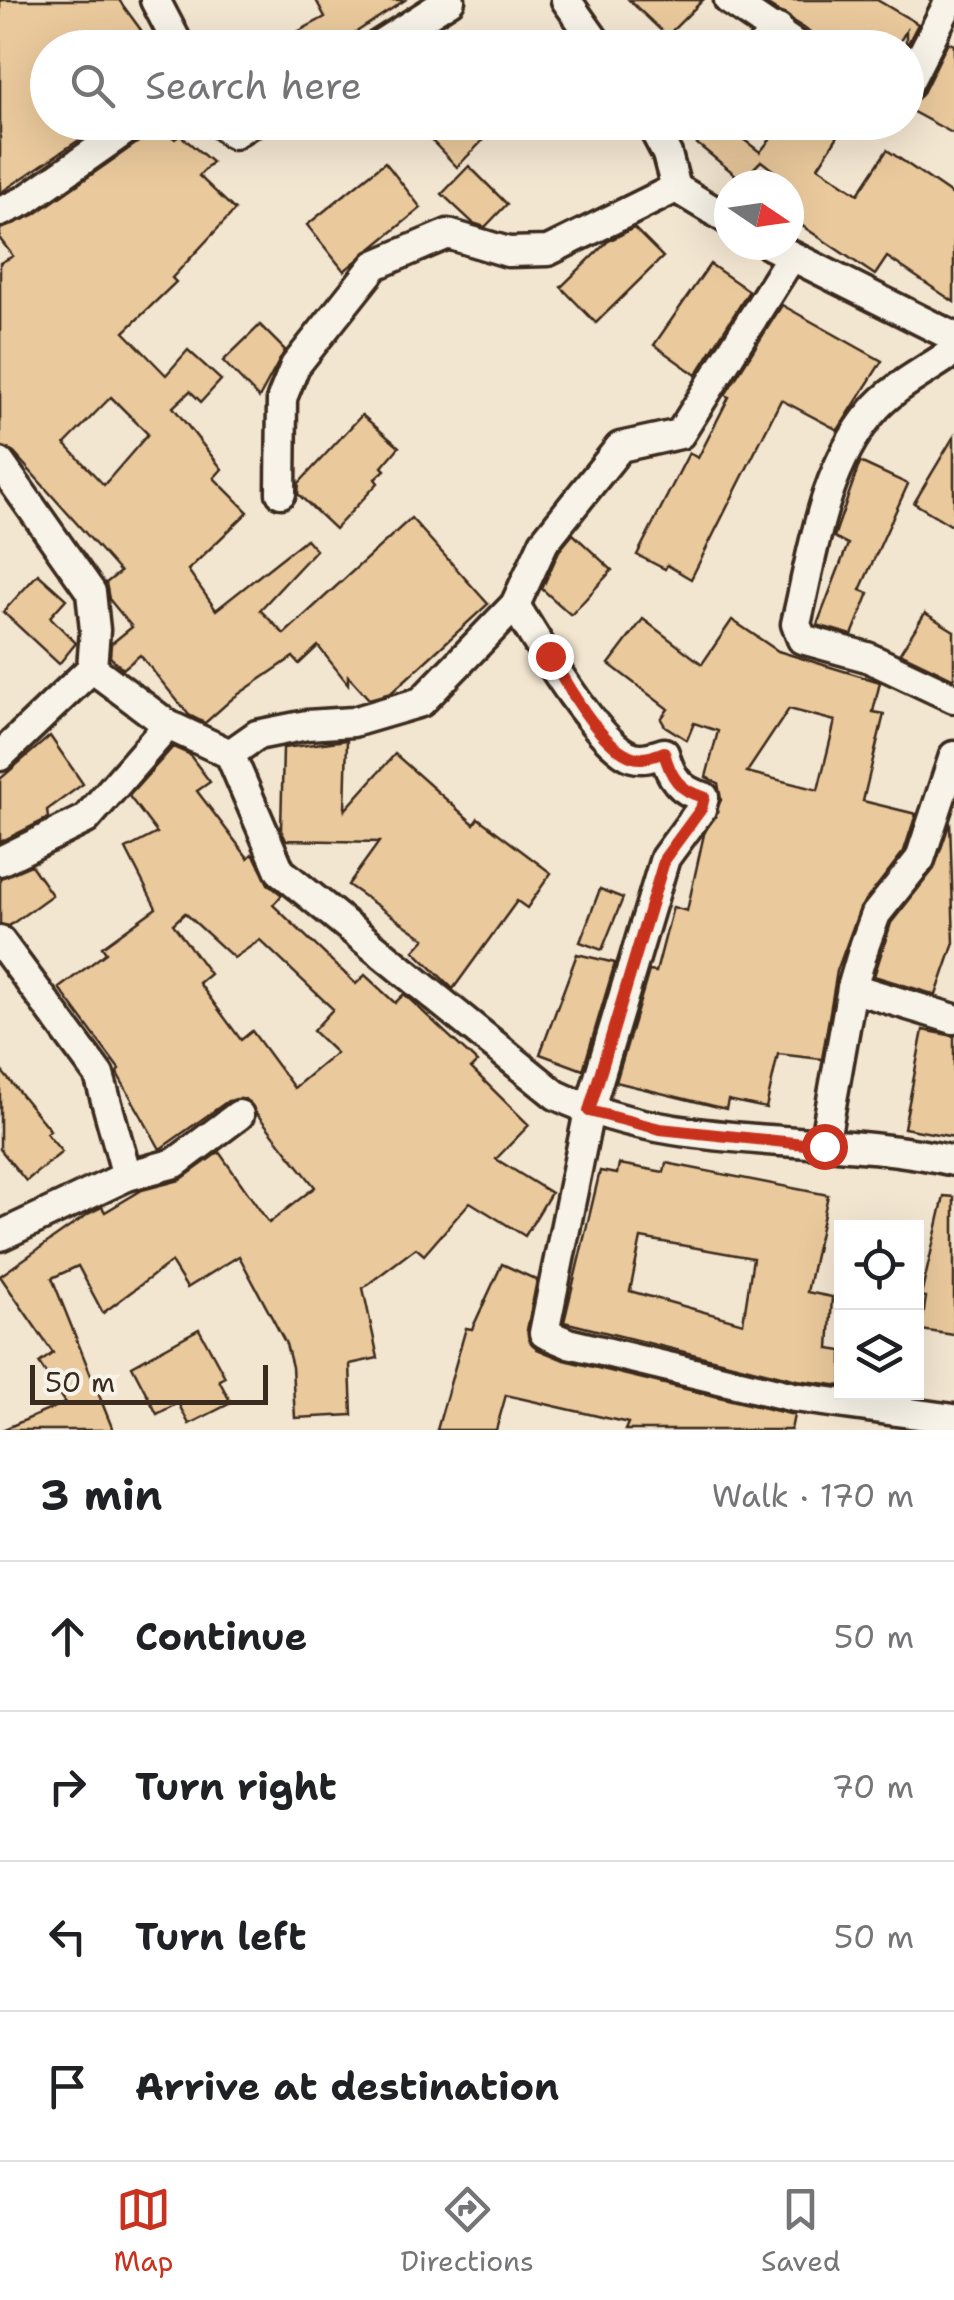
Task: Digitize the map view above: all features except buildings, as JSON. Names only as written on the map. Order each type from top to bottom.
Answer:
[{"type":"street","points":[[155,0],[171,30]]},
{"type":"street","points":[[402,30],[450,0]]},
{"type":"street","points":[[566,0],[587,30]]},
{"type":"street","points":[[730,0],[761,30]]},
{"type":"street","points":[[924,51],[950,0]]},
{"type":"street","points":[[0,212],[24,201],[112,140]]},
{"type":"street","points":[[660,140],[676,188],[714,211]]},
{"type":"street","points":[[667,154],[671,140]]},
{"type":"street","points":[[281,492],[282,398],[296,366],[375,266],[448,234],[508,252],[548,251],[676,188]]},
{"type":"street","points":[[230,754],[257,736],[307,725],[353,722],[421,702],[514,605],[544,542],[620,446],[680,434],[775,260]]},
{"type":"street","points":[[798,260],[954,337]]},
{"type":"street","points":[[954,351],[872,410],[852,443],[825,498],[796,624],[802,639],[868,657],[954,698]]},
{"type":"street","points":[[0,464],[91,592],[95,630],[92,668],[0,756]]},
{"type":"street","points":[[514,605],[582,710],[629,756],[644,759],[664,752],[668,770],[687,793],[704,797],[701,809],[665,858],[589,1111],[544,1334],[794,1396],[954,1419]]},
{"type":"street","points":[[92,668],[168,725],[230,754],[280,871],[395,960],[556,1095],[589,1111],[660,1129],[954,1162]]},
{"type":"street","points":[[0,861],[86,819],[168,725]]},
{"type":"street","points":[[824,1146],[852,988],[876,914],[920,859],[954,756]]},
{"type":"street","points":[[0,942],[99,1074],[127,1176]]},
{"type":"street","points":[[852,988],[954,1019]]},
{"type":"street","points":[[0,1236],[127,1176],[175,1163],[239,1115]]},
{"type":"route","points":[[550,656],[582,710],[629,756],[644,759],[664,752],[668,770],[687,793],[704,797],[701,809],[665,858],[589,1111],[660,1129],[824,1146]]}]
